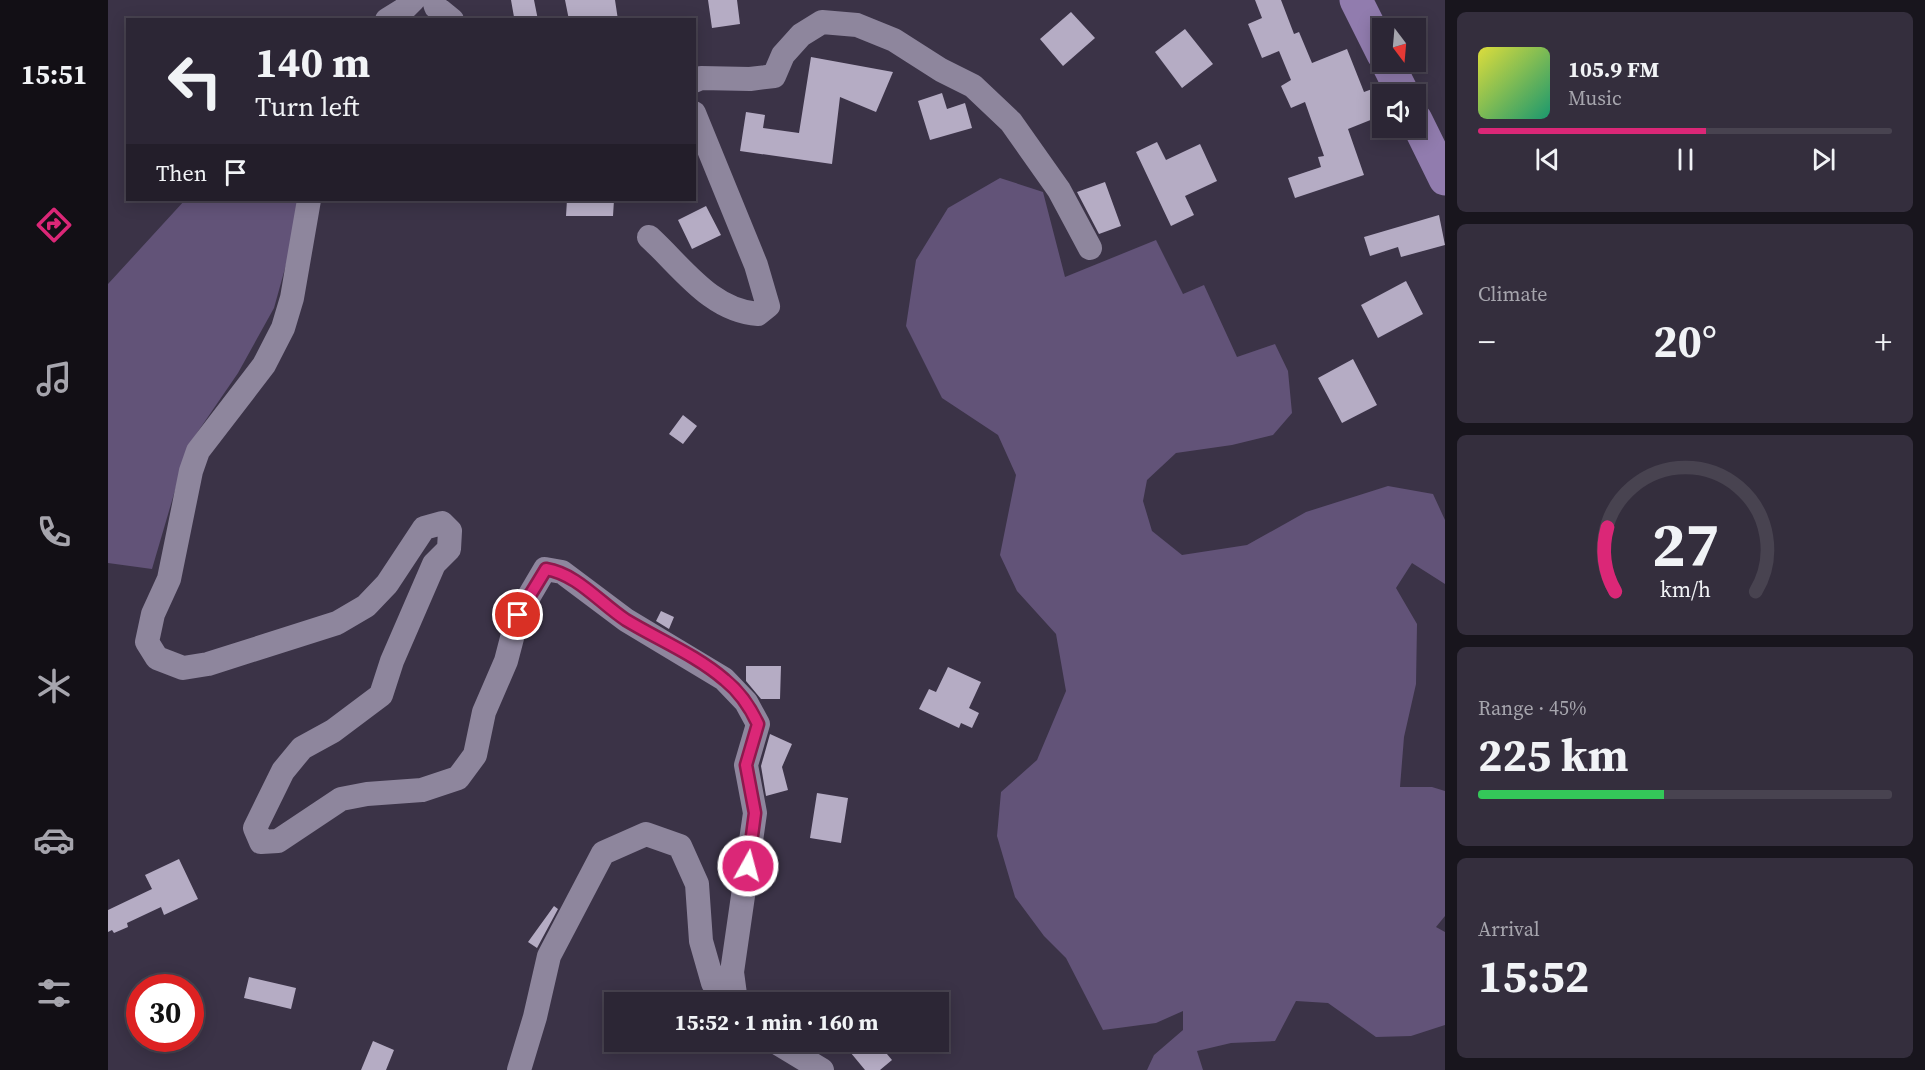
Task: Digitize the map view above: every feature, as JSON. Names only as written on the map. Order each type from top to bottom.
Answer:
[{"type":"main road","points":[[1356,0],[1372,32]]},
{"type":"main road","points":[[1425,138],[1445,179]]},
{"type":"street","points":[[390,18],[413,0]]},
{"type":"street","points":[[434,0],[436,7],[450,18]]},
{"type":"street","points":[[696,80],[701,78],[750,79],[774,76],[783,55],[801,35],[822,22],[857,25],[894,40],[941,70],[973,86],[1011,122],[1059,190],[1090,248]]},
{"type":"street","points":[[649,237],[713,300],[740,313],[758,314],[768,306],[756,265],[696,118]]},
{"type":"street","points":[[309,201],[292,298],[283,328],[264,365],[198,451],[191,471],[170,579],[153,614],[147,642],[157,658],[183,668],[208,664],[337,623],[366,606],[387,584],[424,528],[442,523],[450,531],[449,549],[434,564],[392,661],[381,695],[333,731],[302,748],[283,771],[255,828],[261,842],[278,841],[341,799],[367,794],[422,790],[458,778],[475,755],[484,711],[506,661],[518,615],[546,569],[562,572],[626,620],[724,679],[746,702],[758,724],[746,765],[755,813],[732,972],[735,992]]},
{"type":"street","points":[[519,1070],[535,1017],[549,956],[603,853],[646,834],[680,846],[698,884],[701,940],[712,982],[722,992]]},
{"type":"street","points":[[792,1052],[822,1070]]},
{"type":"shaded area","points":[[1000,178],[1043,192],[1065,277],[1156,240],[1183,294],[1204,285],[1237,357],[1275,344],[1288,371],[1292,413],[1273,435],[1232,445],[1176,453],[1147,480],[1143,501],[1152,531],[1182,555],[1247,545],[1306,512],[1388,486],[1433,494],[1445,520],[1445,584],[1412,563],[1396,588],[1417,624],[1416,684],[1404,737],[1400,787],[1432,787],[1445,791],[1445,916],[1436,927],[1445,932],[1445,1025],[1411,1036],[1376,1037],[1328,1003],[1296,1001],[1275,1041],[1231,1043],[1197,1051],[1203,1070],[1147,1070],[1154,1055],[1183,1030],[1183,1011],[1156,1023],[1103,1030],[1066,958],[1044,936],[1015,897],[997,836],[1001,792],[1037,760],[1066,691],[1056,634],[1017,591],[1000,555],[1016,475],[998,435],[942,398],[906,326],[916,260],[948,208]]},
{"type":"shaded area","points":[[184,201],[304,201],[274,308],[238,373],[188,446],[152,569],[108,563],[108,284]]},
{"type":"building","points":[[511,0],[534,0],[538,18],[514,17]]},
{"type":"building","points":[[565,0],[615,0],[618,18],[569,18]]},
{"type":"building","points":[[708,0],[737,0],[740,24],[712,28]]},
{"type":"building","points":[[1255,0],[1281,0],[1294,34],[1299,32],[1312,63],[1347,49],[1364,92],[1372,89],[1372,119],[1348,129],[1364,175],[1295,198],[1288,178],[1321,167],[1318,157],[1324,156],[1305,102],[1291,108],[1281,86],[1291,80],[1279,51],[1262,58],[1248,24],[1262,18]]},
{"type":"building","points":[[1071,12],[1095,38],[1063,66],[1040,39]]},
{"type":"building","points":[[1185,29],[1213,64],[1182,88],[1155,52]]},
{"type":"building","points":[[811,57],[893,72],[876,112],[840,97],[832,164],[740,151],[746,112],[765,115],[763,128],[799,133]]},
{"type":"building","points":[[942,93],[947,109],[965,103],[972,128],[930,140],[918,101]]},
{"type":"building","points":[[1157,142],[1166,160],[1200,144],[1217,181],[1185,196],[1194,215],[1171,226],[1136,152]]},
{"type":"building","points":[[1105,182],[1121,226],[1099,234],[1077,192]]},
{"type":"building","points":[[567,201],[614,201],[613,216],[566,216]]},
{"type":"building","points":[[706,206],[721,235],[692,249],[678,220]]},
{"type":"building","points":[[1439,215],[1445,245],[1401,257],[1398,247],[1370,256],[1364,237]]},
{"type":"building","points":[[1406,281],[1423,314],[1378,338],[1361,305]]},
{"type":"building","points":[[1353,359],[1377,405],[1342,423],[1318,378]]},
{"type":"building","points":[[683,415],[697,426],[683,444],[669,434]]},
{"type":"building","points":[[661,611],[674,617],[669,629],[656,621]]},
{"type":"building","points":[[746,666],[781,666],[780,699],[761,699],[746,681]]},
{"type":"building","points":[[948,667],[981,682],[969,708],[979,713],[972,728],[961,723],[959,728],[919,709],[929,689],[936,692]]},
{"type":"building","points":[[770,734],[792,744],[782,767],[788,790],[766,796],[761,766]]},
{"type":"building","points":[[817,793],[848,798],[841,843],[810,838]]},
{"type":"building","points":[[179,859],[198,899],[164,915],[161,907],[127,923],[128,927],[114,933],[112,930],[108,932],[108,910],[152,889],[145,875]]},
{"type":"building","points":[[554,906],[558,909],[537,948],[528,942]]},
{"type":"building","points":[[249,977],[296,988],[291,1009],[244,998]]},
{"type":"building","points":[[373,1041],[394,1050],[386,1070],[361,1070]]},
{"type":"building","points":[[850,1052],[885,1052],[892,1060],[880,1070],[865,1070]]},
{"type":"route","points":[[518,615],[546,569],[562,572],[626,620],[675,646],[724,679],[738,692],[758,724],[746,765],[755,813],[748,866]]}]
